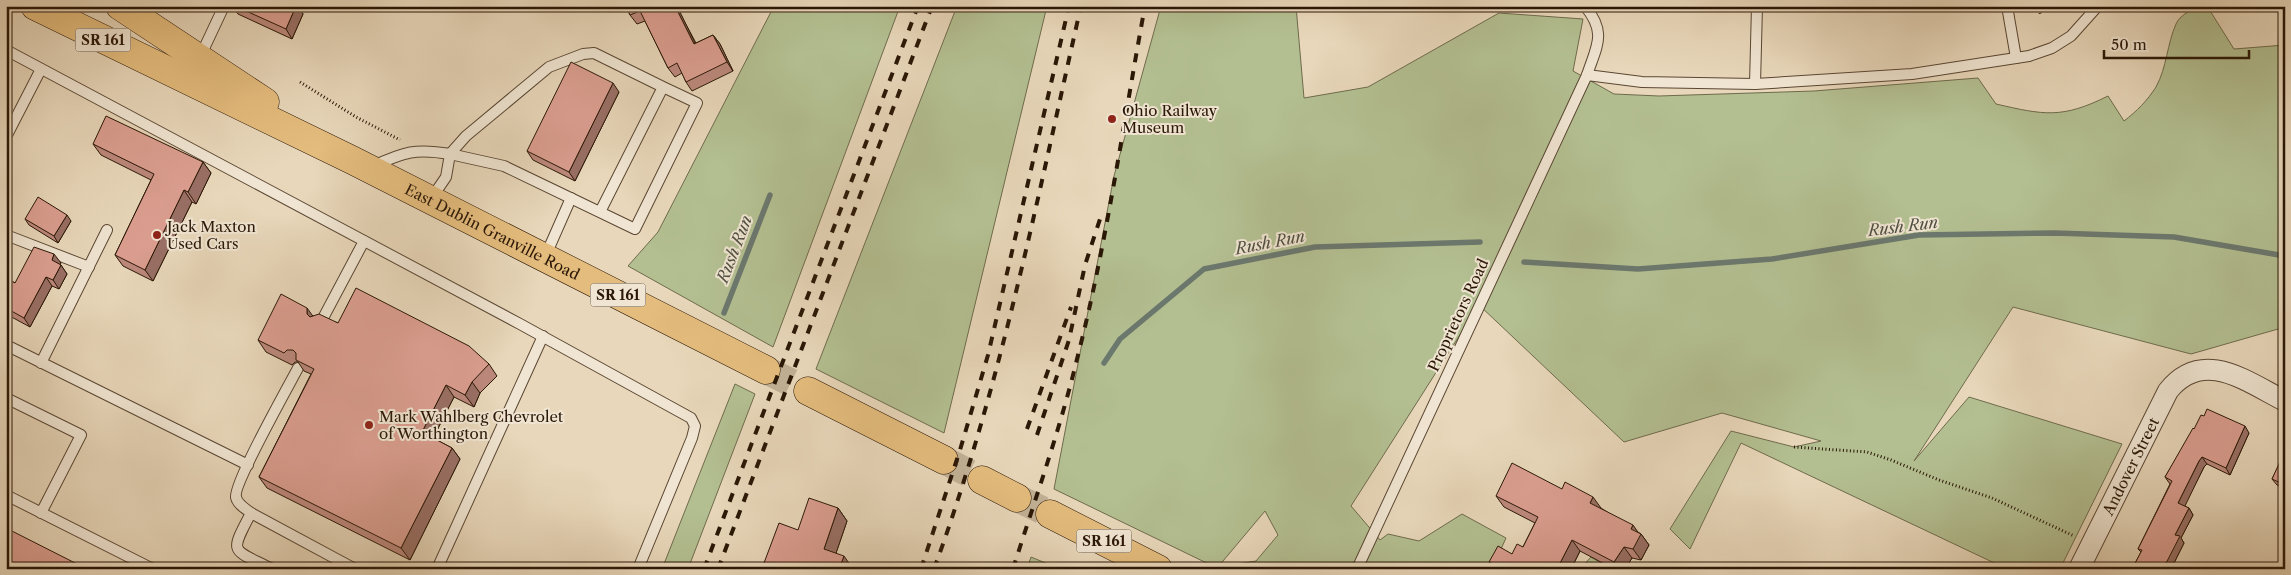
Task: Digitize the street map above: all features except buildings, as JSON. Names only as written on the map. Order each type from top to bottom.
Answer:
[{"type":"main road","name":"East Dublin Granville Road","points":[[35,6],[360,164],[766,370]]},
{"type":"main road","name":"East Dublin Granville Road","points":[[120,6],[360,164]]},
{"type":"main road","points":[[808,392],[944,460]]},
{"type":"main road","points":[[982,480],[1017,498]]},
{"type":"main road","name":"SR 161","points":[[1050,514],[1158,569]]},
{"type":"street","name":"Andover Street","points":[[2079,569],[2168,392],[2178,381],[2192,372],[2203,369],[2221,370],[2285,401]]},
{"type":"lane","points":[[200,58],[224,6]]},
{"type":"lane","name":"Proprietors Road","points":[[1357,569],[1587,75],[1599,41],[1597,21],[1585,6]]},
{"type":"lane","points":[[1755,84],[1757,6]]},
{"type":"lane","points":[[2006,6],[2016,58]]},
{"type":"lane","points":[[1587,75],[1642,82],[1755,84],[1912,74],[2016,58],[2052,48],[2071,36],[2097,7]]},
{"type":"lane","points":[[6,50],[543,336],[692,418],[695,426],[638,569]]},
{"type":"lane","points":[[360,164],[412,151],[426,150],[450,154],[504,166],[635,229],[697,103],[594,53],[583,54],[549,67],[466,136],[450,154],[446,177],[430,200]]},
{"type":"lane","points":[[6,137],[41,69]]},
{"type":"lane","points":[[600,212],[663,87]]},
{"type":"lane","points":[[544,258],[571,198]]},
{"type":"lane","points":[[41,363],[107,230]]},
{"type":"lane","points":[[6,235],[89,267]]},
{"type":"lane","points":[[321,322],[364,240]]},
{"type":"lane","points":[[437,569],[543,336]]},
{"type":"lane","points":[[6,345],[248,465]]},
{"type":"lane","points":[[298,368],[248,465],[236,491],[236,497],[238,502],[252,513],[355,569]]},
{"type":"lane","points":[[6,398],[81,436],[41,513]]},
{"type":"lane","points":[[6,495],[153,569]]},
{"type":"lane","points":[[252,513],[236,541],[236,547],[239,552],[272,569]]},
{"type":"path","points":[[2038,6],[2041,16]]},
{"type":"path","points":[[300,82],[356,117],[399,140],[412,151]]},
{"type":"path","points":[[1794,447],[1867,452],[1992,498],[2091,544]]},
{"type":"green space","points":[[774,6],[900,6],[773,347],[628,266],[658,232]]},
{"type":"green space","points":[[957,6],[1047,6],[944,433],[816,369]]},
{"type":"green space","points":[[1161,6],[1296,6],[1304,98],[1368,87],[1499,13],[1583,19],[1573,71],[1614,94],[1659,96],[1814,91],[1978,78],[1996,104],[2027,111],[2053,113],[2078,109],[2108,96],[2124,121],[2142,105],[2156,87],[2178,20],[2189,11],[2207,6],[2234,49],[2285,45],[2285,327],[2191,354],[2013,307],[1914,461],[1969,397],[2122,444],[2060,569],[2007,569],[1741,443],[1690,549],[1670,529],[1731,431],[1794,447],[1821,441],[1722,413],[1624,442],[1479,305],[1351,506],[1380,540],[1388,534],[1419,541],[1462,514],[1506,538],[1492,569],[1219,569],[1054,489],[1114,176]],"holes":[[[1265,511],[1278,535],[1256,561],[1218,567]]]},
{"type":"green space","points":[[735,384],[755,394],[688,569],[662,569]]},
{"type":"green space","points":[[1031,557],[1060,569],[1027,569]]},
{"type":"green space","points":[[1591,557],[1611,569],[1580,569]]},
{"type":"waterway","name":"Rush Run","points":[[724,313],[770,195]]},
{"type":"waterway","name":"Rush Run","points":[[1524,262],[1638,269],[1772,259],[1919,235],[2055,233],[2174,237],[2285,256]]},
{"type":"waterway","name":"Rush Run","points":[[1104,363],[1120,339],[1204,269],[1315,247],[1480,242]]},
{"type":"tunnel","points":[[766,370],[808,391]]},
{"type":"tunnel","points":[[944,460],[982,480]]},
{"type":"tunnel","points":[[1017,498],[1050,514]]},
{"type":"railway","points":[[704,569],[918,6]]},
{"type":"railway","points":[[718,569],[932,6]]},
{"type":"railway","points":[[921,569],[960,450],[988,355],[1069,6]]},
{"type":"railway","points":[[934,569],[958,500],[999,360],[1081,6]]},
{"type":"railway","points":[[1013,569],[1063,412],[1088,315],[1106,227],[1145,6]]},
{"type":"railway","points":[[1037,435],[1069,340],[1085,265],[1100,219]]},
{"type":"railway","points":[[1027,429],[1071,307]]},
{"type":"place","name":"Ohio Railway Museum","points":[[1112,119]]},
{"type":"place","name":"Jack Maxton Used Cars","points":[[157,235]]},
{"type":"place","name":"Mark Wahlberg Chevrolet of Worthington","points":[[369,425]]}]
